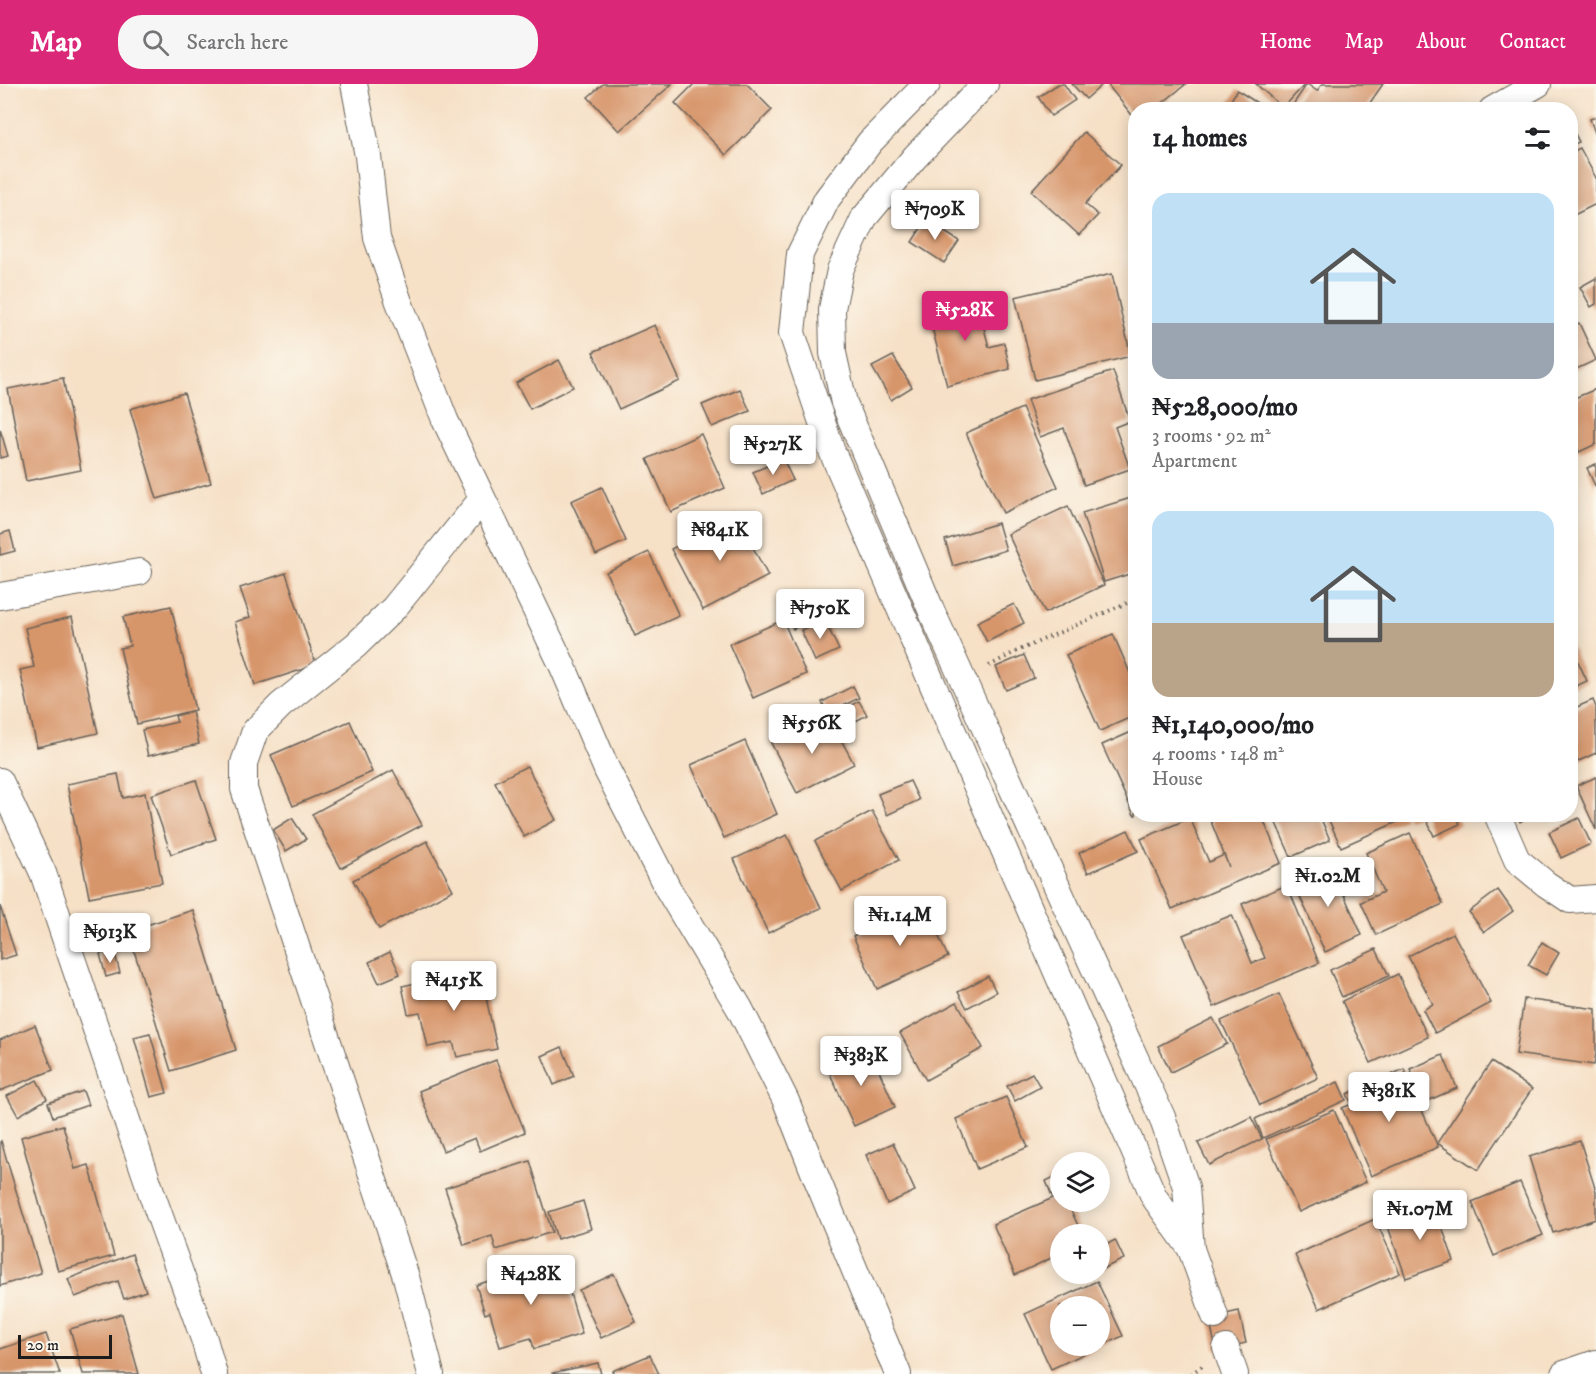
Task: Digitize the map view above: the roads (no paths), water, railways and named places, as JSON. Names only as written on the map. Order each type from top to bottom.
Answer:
[{"type":"street","points":[[354,84],[368,156],[377,238],[403,313],[445,420],[563,667],[612,780],[668,889],[740,1009],[786,1101],[898,1374]]},
{"type":"street","points":[[927,84],[870,142],[827,199],[800,254],[792,333],[831,449],[1154,1197],[1191,1249]]},
{"type":"street","points":[[985,84],[915,157],[864,219],[840,270],[832,309],[833,353],[844,403],[932,612],[1162,1117],[1186,1187],[1191,1249],[1215,1316]]},
{"type":"street","points":[[1506,102],[1538,84]]},
{"type":"street","points":[[431,1374],[406,1277],[244,789],[244,763],[255,731],[282,705],[356,645],[394,608],[482,499]]},
{"type":"street","points":[[0,596],[140,572]]},
{"type":"street","points":[[935,690],[963,679]]},
{"type":"street","points":[[0,781],[43,873],[214,1374]]},
{"type":"street","points":[[1500,822],[1517,860],[1546,884],[1570,900],[1596,898]]},
{"type":"street","points":[[1226,1348],[1235,1374]]},
{"type":"street","points":[[1564,1374],[1596,1364]]}]
